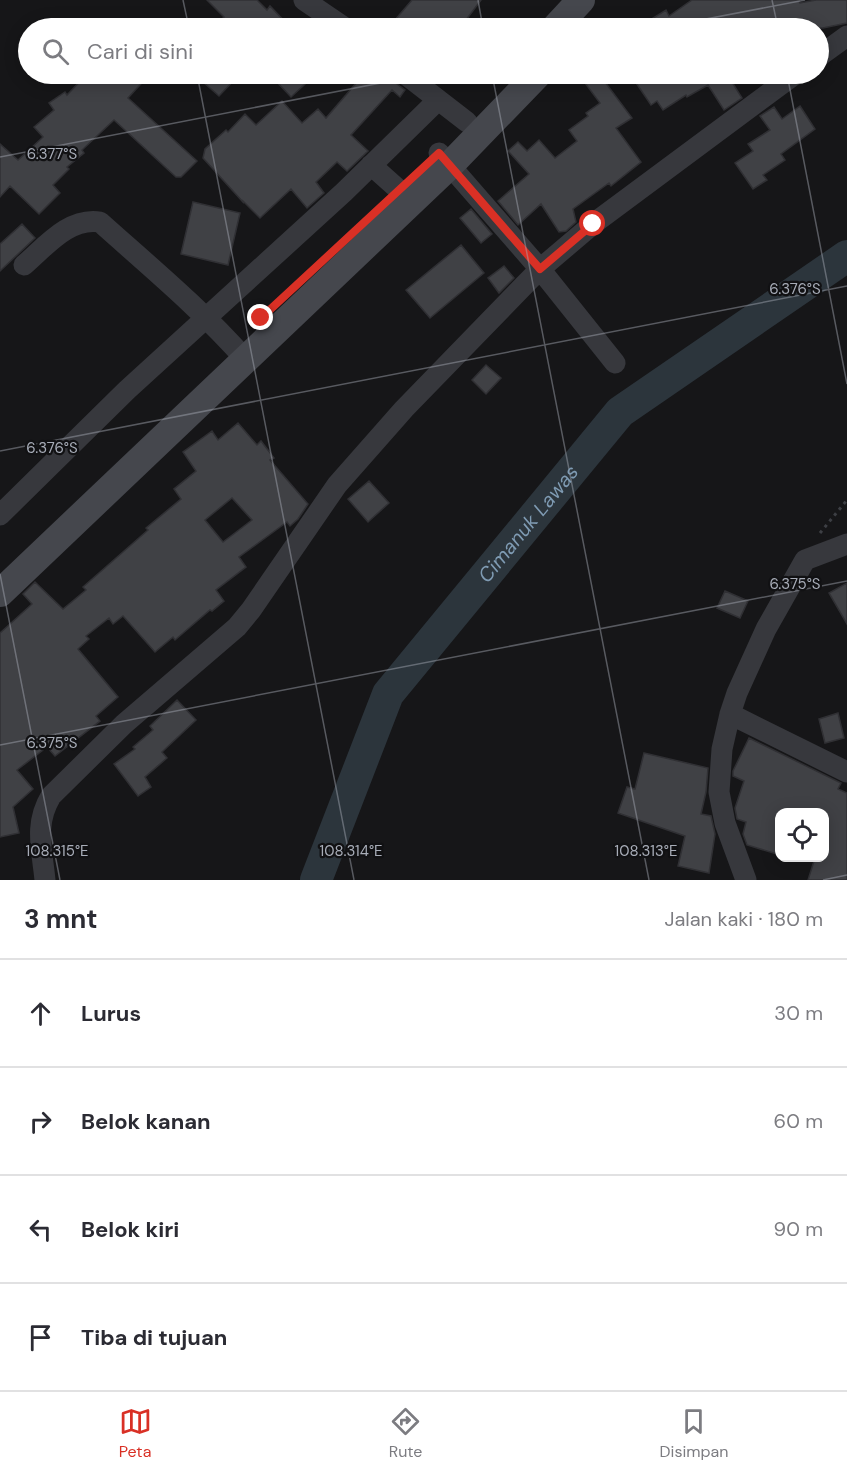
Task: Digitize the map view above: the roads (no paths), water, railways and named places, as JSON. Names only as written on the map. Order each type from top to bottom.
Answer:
[{"type":"main road","points":[[572,18],[587,9]]},
{"type":"main road","points":[[445,159],[453,111],[498,84]]},
{"type":"main road","points":[[224,337],[445,159],[527,84]]},
{"type":"main road","points":[[2,580],[155,432],[224,337],[385,177],[445,159]]},
{"type":"street","points":[[304,0],[330,18]]},
{"type":"street","points":[[829,50],[847,36]]},
{"type":"street","points":[[0,515],[127,390],[224,337],[453,111],[418,84]]},
{"type":"street","points":[[45,880],[40,825],[43,809],[51,796],[124,724],[237,627],[338,485],[404,409],[540,269],[593,224],[782,84]]},
{"type":"street","points":[[445,159],[540,269],[615,363]]},
{"type":"street","points":[[24,265],[73,224],[87,220],[100,222],[176,290],[224,337]]},
{"type":"street","points":[[746,880],[725,823],[719,792],[722,749],[730,714],[766,629],[805,560],[847,544]]},
{"type":"street","points":[[730,714],[847,772]]},
{"type":"waterway","name":"Cimanuk Lawas","points":[[316,880],[388,694],[620,412],[847,256]]}]
